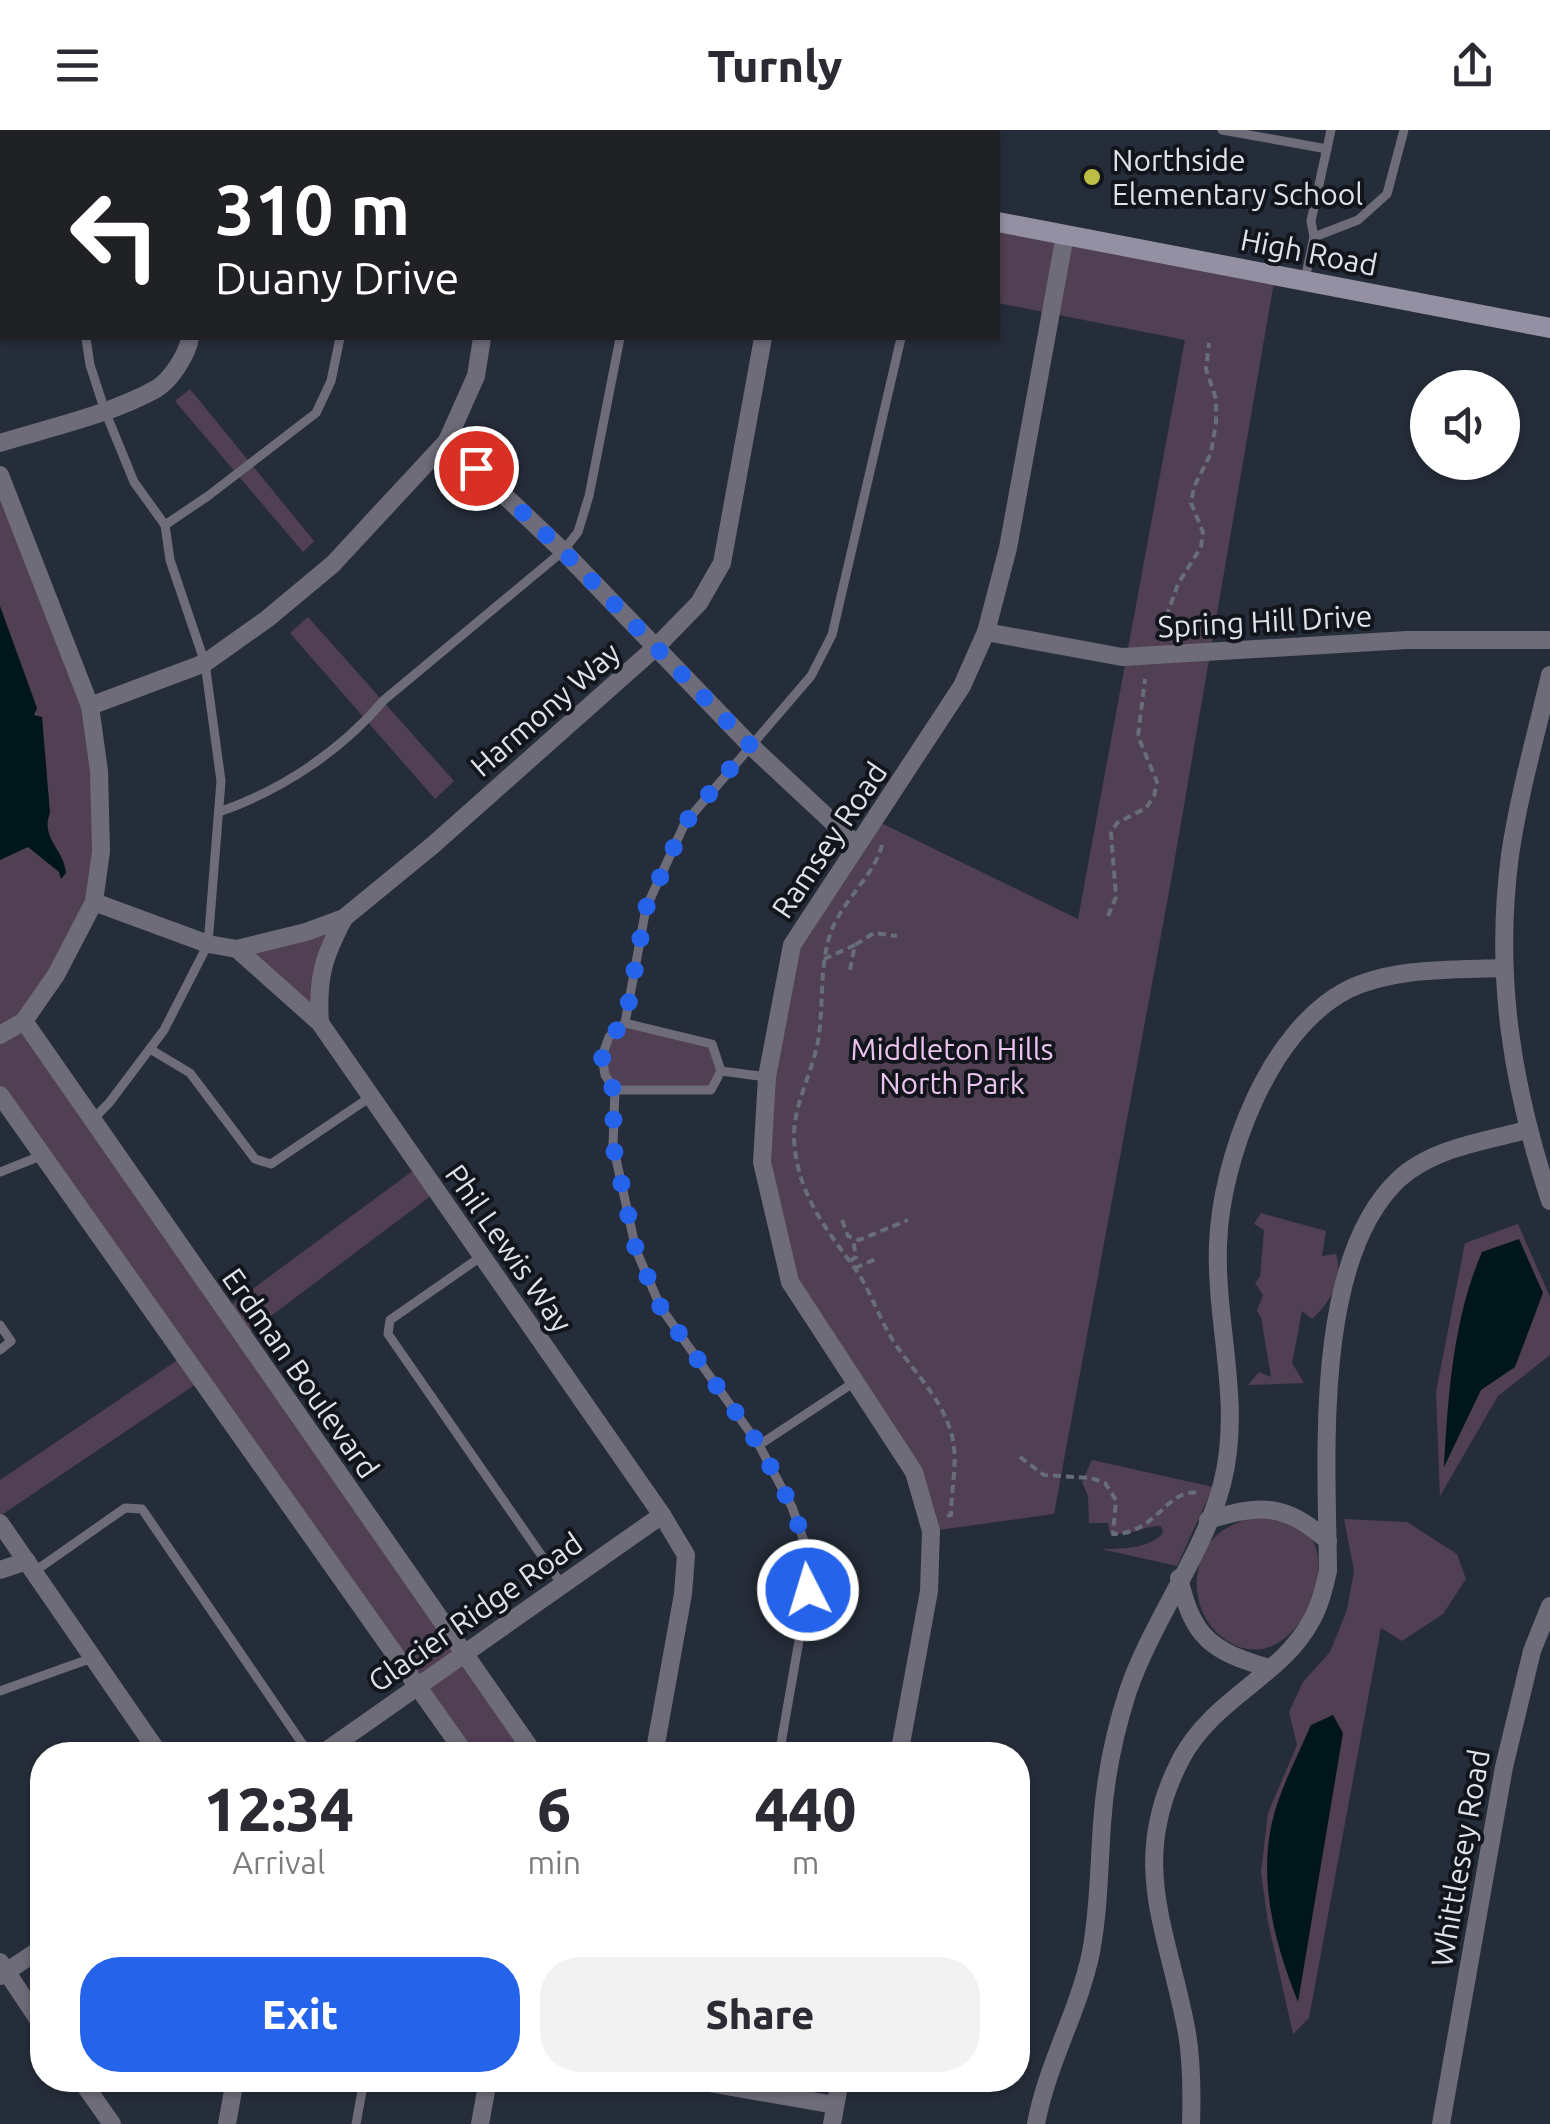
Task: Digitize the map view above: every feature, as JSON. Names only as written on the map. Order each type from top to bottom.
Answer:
[{"type":"street","name":"High Road","points":[[1000,222],[1550,328]]},
{"type":"street","name":"Ramsey Road","points":[[902,1742],[929,1591],[931,1531],[914,1472],[790,1282],[762,1162],[767,1077],[792,946],[962,686],[986,632],[1008,548],[1065,235]]},
{"type":"street","points":[[0,444],[105,411],[159,388],[190,340]]},
{"type":"street","points":[[90,706],[205,663],[268,620],[332,564],[447,441],[476,376],[482,340]]},
{"type":"street","name":"Harmony Way","points":[[236,949],[344,918],[433,845],[656,647],[699,603],[722,563],[762,340]]},
{"type":"street","points":[[447,441],[563,551],[750,745],[857,845]]},
{"type":"street","points":[[0,474],[90,706],[99,771],[101,851],[94,902],[56,974],[24,1021],[0,1034]]},
{"type":"street","name":"Spring Hill Drive","points":[[986,632],[1122,657],[1407,640],[1550,640]]},
{"type":"street","points":[[1550,675],[1511,852],[1504,968],[1512,1066],[1550,1201]]},
{"type":"street","points":[[94,902],[208,944],[236,949]]},
{"type":"street","points":[[320,1023],[318,988],[325,954],[344,918]]},
{"type":"street","name":"Phil Lewis Way","points":[[236,949],[320,1023],[686,1555],[683,1594],[656,1742]]},
{"type":"street","points":[[1036,2124],[1045,2082],[1086,1975],[1097,1914],[1102,1821],[1114,1738],[1133,1676],[1217,1499],[1230,1438],[1231,1402],[1222,1332],[1218,1244],[1227,1175],[1266,1077],[1298,1031],[1347,990],[1413,972],[1504,968]]},
{"type":"street","name":"Erdman Boulevard","points":[[24,1021],[526,1742]]},
{"type":"street","points":[[0,1095],[457,1742]]},
{"type":"street","points":[[1190,2124],[1192,2082],[1186,2030],[1155,1901],[1152,1870],[1155,1834],[1166,1793],[1182,1756],[1212,1715],[1296,1643],[1311,1622],[1328,1571],[1326,1388],[1342,1295],[1371,1215],[1392,1187],[1414,1168],[1459,1148],[1527,1130]]},
{"type":"street","points":[[1208,1520],[1253,1509],[1274,1509],[1294,1515],[1328,1541]]},
{"type":"street","name":"Glacier Ridge Road","points":[[338,1742],[662,1515]]},
{"type":"street","points":[[0,1523],[151,1742]]},
{"type":"street","points":[[0,1570],[31,1566]]},
{"type":"street","points":[[1179,1578],[1191,1618],[1210,1645],[1233,1658],[1269,1668]]},
{"type":"street","name":"Whittlesey Road","points":[[1441,2124],[1508,1746],[1532,1651],[1550,1606]]},
{"type":"street","points":[[30,1955],[2,1970],[30,2008]]},
{"type":"street","points":[[89,2092],[112,2124]]},
{"type":"street","points":[[227,2124],[233,2092]]},
{"type":"street","points":[[480,2124],[486,2092]]},
{"type":"street","points":[[742,2092],[834,2114]]},
{"type":"lane","points":[[1222,130],[1327,149]]},
{"type":"lane","points":[[1305,282],[1314,237],[1311,222],[1331,130]]},
{"type":"lane","points":[[1314,237],[1358,220],[1387,194],[1404,130]]},
{"type":"lane","points":[[86,340],[105,411],[134,482],[165,526],[170,560],[205,663],[222,781],[208,944],[164,1030],[91,1121]]},
{"type":"lane","points":[[165,526],[316,413],[331,381],[340,340]]},
{"type":"lane","points":[[220,812],[254,800],[302,771],[563,551],[578,532],[589,496],[620,340]]},
{"type":"lane","points":[[781,1742],[808,1590],[805,1544],[792,1507],[759,1445],[661,1308],[636,1250],[613,1145],[614,1090],[604,1076],[602,1056],[609,1037],[625,1023],[646,908],[685,823],[811,676],[832,635],[901,340]]},
{"type":"lane","points":[[614,1090],[711,1090],[721,1070],[712,1044],[625,1023]]},
{"type":"lane","points":[[150,1049],[190,1074],[255,1159],[271,1164],[369,1098]]},
{"type":"lane","points":[[721,1070],[767,1077]]},
{"type":"lane","points":[[0,1172],[43,1155]]},
{"type":"lane","points":[[482,1256],[390,1320],[388,1334],[562,1585]]},
{"type":"lane","points":[[0,1325],[11,1342],[0,1350]]},
{"type":"lane","points":[[759,1445],[856,1381]]},
{"type":"lane","points":[[31,1566],[125,1508],[142,1509],[301,1742]]},
{"type":"lane","points":[[0,1691],[95,1658]]},
{"type":"lane","points":[[356,2124],[362,2092]]},
{"type":"path","points":[[1162,629],[1178,584],[1201,547],[1203,532],[1191,502],[1194,486],[1211,453],[1216,423],[1216,399],[1206,368],[1209,343]]},
{"type":"path","points":[[1108,916],[1116,897],[1111,832],[1118,823],[1146,808],[1154,796],[1156,782],[1138,736],[1145,680]]},
{"type":"path","points":[[884,846],[834,924],[824,959],[819,1035],[794,1136],[806,1190],[822,1225],[855,1268],[896,1346],[946,1416],[954,1448],[952,1515]]},
{"type":"path","points":[[824,959],[874,932],[897,936]]},
{"type":"path","points":[[850,970],[855,944]]},
{"type":"path","points":[[842,1220],[853,1239],[856,1257],[849,1261]]},
{"type":"path","points":[[853,1239],[908,1220]]},
{"type":"path","points":[[855,1268],[878,1258]]},
{"type":"path","points":[[1020,1457],[1044,1475],[1105,1482],[1116,1500],[1112,1534],[1126,1534],[1153,1521],[1187,1491],[1217,1499]]},
{"type":"green space","name":"Middleton Hills North Park","points":[[1000,222],[1275,276],[1171,881],[1054,1514],[931,1531],[914,1472],[790,1282],[762,1162],[792,945],[875,820],[1078,919],[1185,340],[1000,303]]},
{"type":"green space","points":[[190,389],[314,541],[303,552],[175,401]]},
{"type":"green space","points":[[0,475],[90,706],[94,902],[24,1021],[224,1310],[418,1167],[436,1192],[243,1337],[526,1742],[457,1742],[202,1380],[0,1516],[0,1480],[185,1355],[0,1095]]},
{"type":"green space","points":[[308,617],[454,781],[435,799],[290,633]]},
{"type":"green space","points":[[344,918],[325,955],[320,1023],[237,949]]},
{"type":"green space","points":[[625,1023],[712,1044],[721,1071],[711,1090],[615,1090],[607,1070],[606,1047]]},
{"type":"green space","points":[[1261,1213],[1326,1231],[1322,1256],[1336,1254],[1337,1281],[1330,1298],[1312,1319],[1302,1311],[1292,1363],[1304,1383],[1248,1385],[1259,1372],[1271,1377],[1257,1311],[1263,1295],[1255,1283],[1260,1277],[1264,1230],[1254,1224]]},
{"type":"green space","points":[[1518,1224],[1550,1297],[1550,1355],[1498,1396],[1440,1496],[1436,1392],[1465,1243]]},
{"type":"green space","points":[[1092,1460],[1213,1487],[1177,1566],[1101,1549],[1143,1545],[1163,1533],[1161,1526],[1110,1533],[1108,1523],[1089,1523],[1088,1496],[1082,1482]]},
{"type":"green space","points":[[1251,1518],[1282,1518],[1306,1530],[1317,1552],[1318,1580],[1309,1607],[1293,1631],[1271,1646],[1245,1649],[1217,1633],[1208,1623],[1197,1584],[1208,1545],[1225,1529]]},
{"type":"green space","points":[[1344,1519],[1407,1522],[1457,1554],[1466,1579],[1443,1614],[1402,1641],[1381,1628],[1309,2018],[1293,2034],[1261,1872],[1268,1813],[1297,1745],[1289,1712],[1303,1682],[1330,1652],[1347,1610],[1354,1571]]},
{"type":"shaded area","points":[[0,606],[37,708],[34,715],[42,717],[48,830],[64,865],[66,873],[61,879],[59,872],[28,847],[0,860]]},
{"type":"shaded area","points":[[1519,1239],[1543,1293],[1515,1367],[1481,1390],[1444,1467],[1454,1358],[1472,1278],[1482,1252]]},
{"type":"shaded area","points":[[1333,1715],[1343,1733],[1298,2002],[1275,1932],[1267,1859],[1275,1811],[1311,1725]]},
{"type":"place","name":"Northside Elementary School","points":[[1092,177]]},
{"type":"route","points":[[476,468],[563,551],[750,745],[685,823],[646,908],[625,1023],[609,1037],[602,1056],[604,1076],[614,1090],[613,1145],[636,1250],[661,1308],[759,1445],[792,1507],[805,1544],[808,1590]]}]
